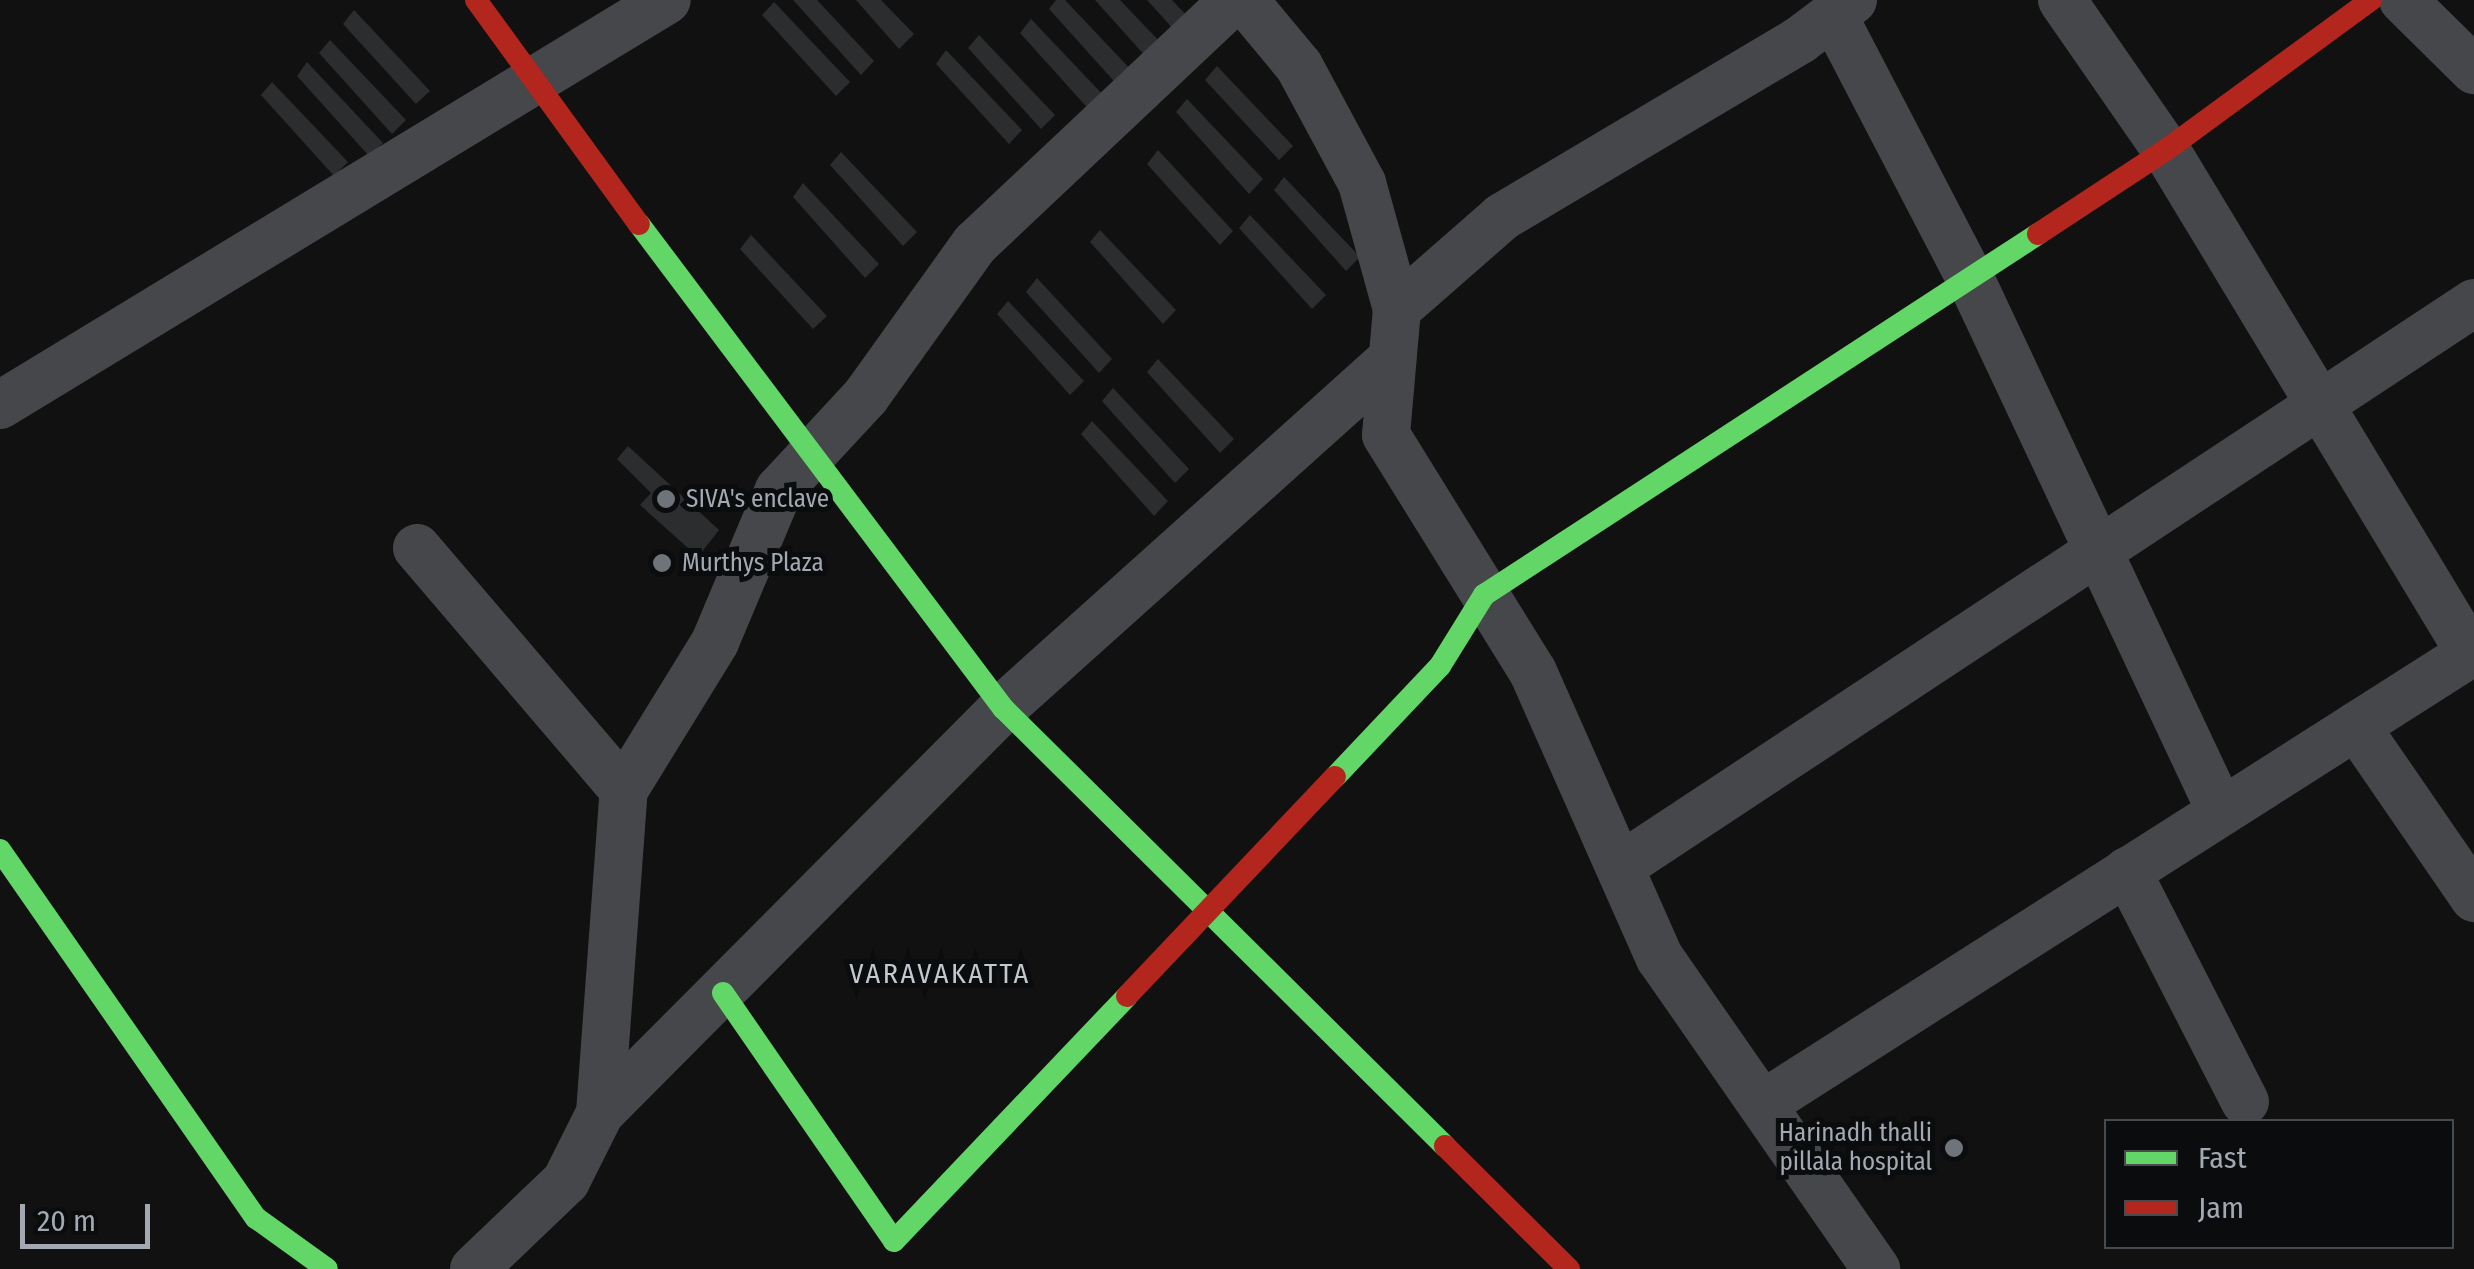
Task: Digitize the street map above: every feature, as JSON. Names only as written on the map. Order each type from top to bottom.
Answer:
[{"type":"main road","points":[[476,0],[808,458],[1003,708],[1569,1269]]},
{"type":"main road","points":[[722,993],[894,1240],[1440,666],[1484,594],[2166,150],[2371,0]]},
{"type":"main road","points":[[0,850],[256,1218],[327,1269]]},
{"type":"street","points":[[0,405],[666,0]]},
{"type":"street","points":[[600,1113],[624,790],[715,642],[778,490],[866,396],[974,244],[1234,0]]},
{"type":"street","points":[[1244,0],[1299,66],[1362,183],[1396,309],[1386,435],[1533,672],[1660,958],[1876,1269]]},
{"type":"street","points":[[1763,1104],[2472,652],[2317,407],[2166,150],[2062,0]]},
{"type":"street","points":[[2403,0],[2474,70]]},
{"type":"street","points":[[1396,309],[1502,216],[1843,8],[2220,812]]},
{"type":"street","points":[[1621,866],[2474,303]]},
{"type":"street","points":[[474,1269],[566,1181],[600,1113],[1003,708],[1392,360]]},
{"type":"street","points":[[416,548],[624,790]]},
{"type":"street","points":[[2356,726],[2474,898]]},
{"type":"street","points":[[2127,871],[2245,1102]]},
{"type":"building","points":[[793,0],[817,0],[874,61],[861,75]]},
{"type":"building","points":[[856,0],[881,0],[914,34],[899,49]]},
{"type":"building","points":[[1056,0],[1065,0],[1136,75],[1122,90],[1049,9]]},
{"type":"building","points":[[1095,0],[1120,0],[1162,44],[1147,58]]},
{"type":"building","points":[[1147,0],[1172,0],[1190,19],[1176,32]]},
{"type":"building","points":[[774,2],[850,82],[836,96],[762,15]]},
{"type":"building","points":[[354,10],[430,91],[416,104],[343,24]]},
{"type":"building","points":[[1031,19],[1107,99],[1093,114],[1020,33]]},
{"type":"building","points":[[979,35],[1055,115],[1041,129],[968,48]]},
{"type":"building","points":[[330,40],[406,120],[392,134],[319,53]]},
{"type":"building","points":[[946,50],[1022,130],[1009,144],[936,64]]},
{"type":"building","points":[[307,62],[383,143],[369,156],[297,76]]},
{"type":"building","points":[[1217,66],[1293,146],[1279,160],[1205,80]]},
{"type":"building","points":[[272,82],[348,162],[334,176],[261,95]]},
{"type":"building","points":[[1187,99],[1263,179],[1249,194],[1176,112]]},
{"type":"building","points":[[1158,150],[1233,231],[1220,245],[1147,164]]},
{"type":"building","points":[[841,152],[917,232],[903,246],[830,165]]},
{"type":"building","points":[[1284,177],[1360,257],[1346,271],[1274,190]]},
{"type":"building","points":[[803,183],[879,264],[865,278],[793,197]]},
{"type":"building","points":[[1250,215],[1326,295],[1312,309],[1239,228]]},
{"type":"building","points":[[1100,230],[1176,310],[1163,324],[1090,242]]},
{"type":"building","points":[[751,235],[827,316],[813,329],[740,249]]},
{"type":"building","points":[[1037,278],[1112,359],[1099,373],[1026,292]]},
{"type":"building","points":[[1008,301],[1084,381],[1070,395],[997,314]]},
{"type":"building","points":[[1158,359],[1234,439],[1220,453],[1147,372]]},
{"type":"building","points":[[1113,388],[1189,469],[1175,483],[1102,401]]},
{"type":"building","points":[[1092,421],[1168,501],[1154,516],[1081,434]]},
{"type":"building","name":"SIVA's enclave","points":[[628,446],[719,530],[698,557],[640,505],[651,493],[617,459]]},
{"type":"traffic: fast","points":[[639,224],[1003,708],[1445,1146]]},
{"type":"traffic: fast","points":[[1335,777],[1440,666],[1484,595],[2038,234]]},
{"type":"traffic: fast","points":[[0,850],[256,1218],[327,1269]]},
{"type":"traffic: fast","points":[[723,993],[894,1241],[1127,996]]},
{"type":"traffic: jam","points":[[476,0],[639,224]]},
{"type":"traffic: jam","points":[[2038,234],[2166,150],[2371,0]]},
{"type":"traffic: jam","points":[[1127,996],[1335,777]]},
{"type":"traffic: jam","points":[[1445,1146],[1569,1269]]},
{"type":"place","name":"SIVA's enclave","points":[[666,499]]},
{"type":"place","name":"Murthys Plaza","points":[[662,563]]},
{"type":"place","name":"Harinadh thalli pillala hospital","points":[[1954,1148]]},
{"type":"district","name":"VARAVAKATTA","points":[[940,974]]}]
